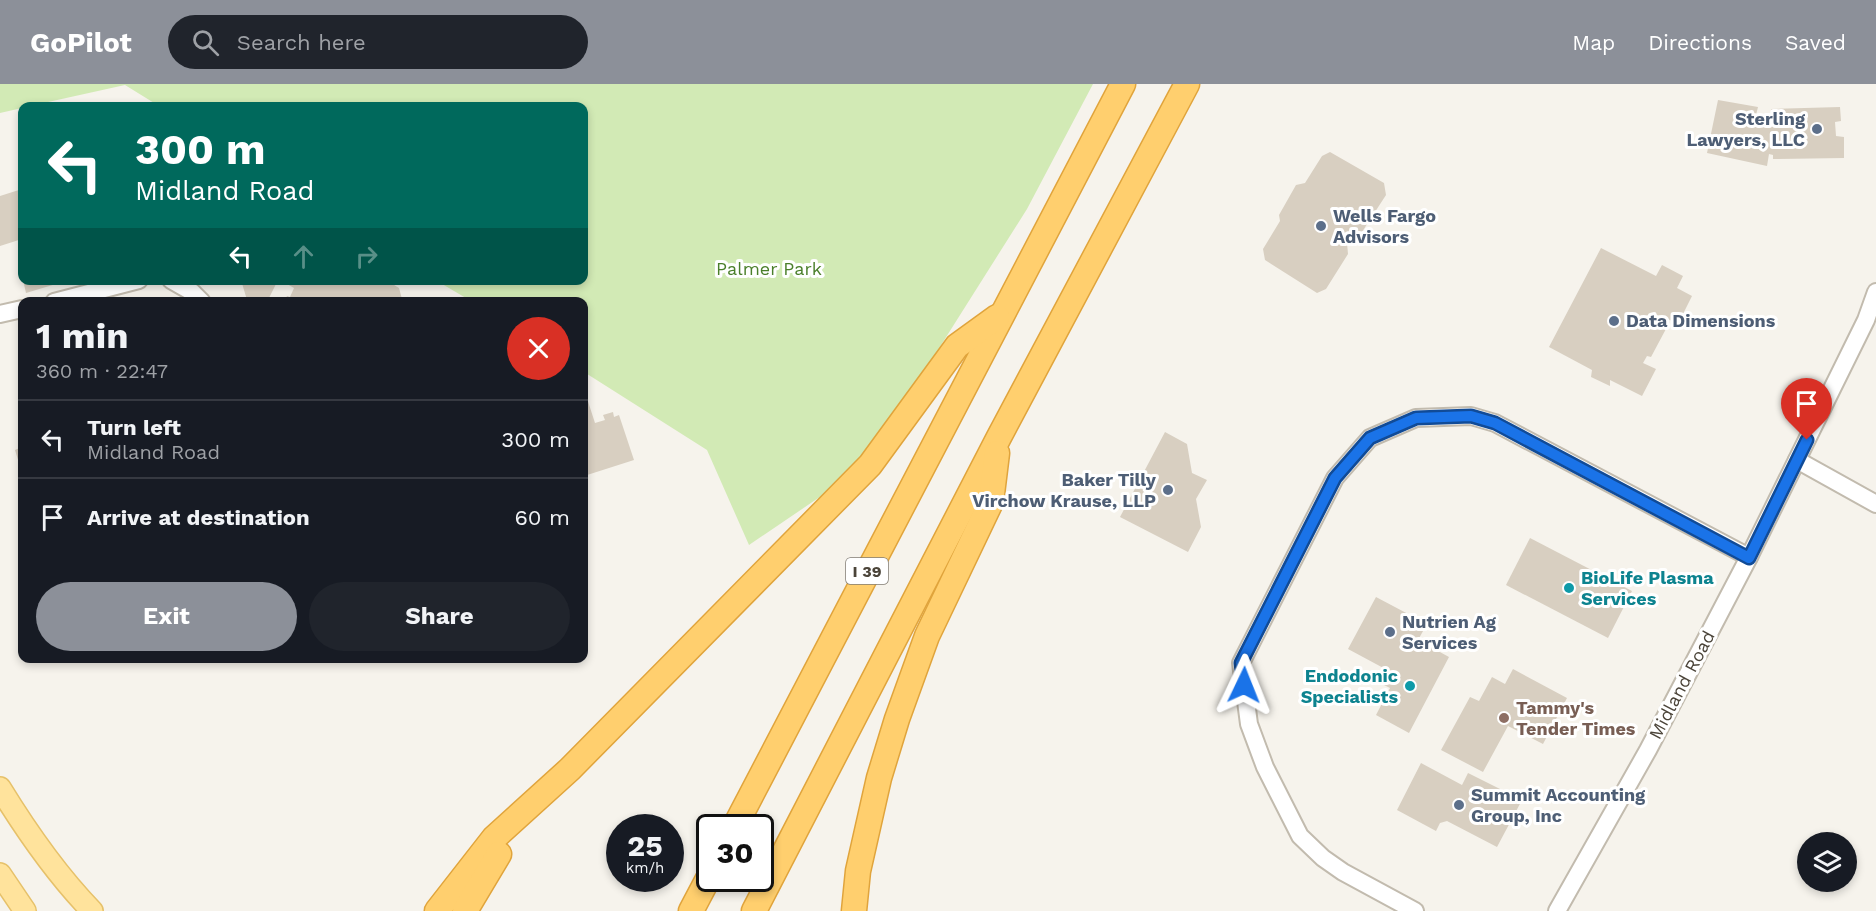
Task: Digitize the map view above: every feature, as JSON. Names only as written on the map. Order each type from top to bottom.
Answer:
[{"type":"highway","name":"I 39","points":[[741,814],[1123,84]]},
{"type":"highway","points":[[754,911],[999,438],[1187,84]]},
{"type":"highway","points":[[437,911],[495,838],[542,797],[870,465],[957,346],[1001,314]]},
{"type":"highway","points":[[854,911],[858,871],[879,778],[897,719],[927,636],[991,502],[999,438]]},
{"type":"highway","points":[[465,911],[504,846],[542,797]]},
{"type":"highway","points":[[691,911],[701,892]]},
{"type":"main road","points":[[0,788],[23,826],[69,888],[92,911]]},
{"type":"main road","points":[[0,874],[25,911]]},
{"type":"street","points":[[73,297],[120,285]]},
{"type":"street","points":[[180,285],[197,297]]},
{"type":"street","name":"Midland Road","points":[[1557,911],[1648,750],[1749,558],[1866,320],[1876,292]]},
{"type":"street","points":[[0,314],[18,310]]},
{"type":"street","points":[[1415,911],[1343,872],[1316,853],[1300,836],[1265,767],[1249,724],[1241,663],[1335,478],[1370,438],[1416,418],[1471,416],[1495,423],[1749,558]]},
{"type":"street","points":[[1797,460],[1876,504]]},
{"type":"green space","name":"Palmer Park","points":[[0,84],[1093,84],[1027,209],[864,467],[749,545],[707,450],[588,375],[588,297],[464,297],[444,285],[588,285],[588,102],[153,102],[125,85],[48,102],[18,102],[18,109],[0,113]]},
{"type":"building","points":[[1718,100],[1758,107],[1756,115],[1771,116],[1771,109],[1840,107],[1841,121],[1835,122],[1836,136],[1844,137],[1844,158],[1773,159],[1773,155],[1769,154],[1767,166],[1707,153]]},
{"type":"building","name":"Wells Fargo Advisors","points":[[1330,152],[1384,183],[1386,195],[1362,232],[1363,241],[1347,243],[1348,254],[1326,289],[1317,293],[1265,260],[1263,249],[1280,221],[1279,215],[1296,185],[1305,183],[1322,156]]},
{"type":"building","points":[[18,190],[18,240],[0,246],[0,196]]},
{"type":"building","name":"Data Dimensions","points":[[1601,248],[1656,276],[1662,265],[1683,276],[1677,288],[1692,296],[1678,324],[1666,318],[1663,325],[1667,327],[1651,357],[1647,356],[1643,363],[1656,369],[1642,396],[1610,380],[1610,386],[1591,377],[1592,370],[1549,347]]},
{"type":"building","points":[[24,285],[53,285],[26,293]]},
{"type":"building","points":[[242,285],[276,285],[270,297],[246,297]]},
{"type":"building","points":[[289,285],[394,285],[399,288],[401,297],[290,297],[294,288]]},
{"type":"building","points":[[588,401],[595,423],[605,420],[603,415],[613,412],[614,417],[619,415],[634,460],[588,475]]},
{"type":"building","name":"Baker Tilly Virchow Krause, LLP","points":[[1165,432],[1187,444],[1192,473],[1207,480],[1196,499],[1201,527],[1188,552],[1120,517]]},
{"type":"building","name":"BioLife Plasma Services","points":[[1530,538],[1632,591],[1608,638],[1506,585]]},
{"type":"building","points":[[1376,597],[1427,624],[1418,640],[1449,657],[1409,733],[1376,715],[1390,688],[1382,684],[1389,671],[1348,649]]},
{"type":"building","name":"Tammy's Tender Times","points":[[1513,669],[1567,698],[1543,744],[1508,726],[1483,772],[1441,750],[1470,697],[1479,701],[1492,677],[1505,684]]},
{"type":"building","name":"Summit Accounting Group, Inc","points":[[1421,763],[1462,785],[1468,773],[1522,800],[1497,847],[1447,821],[1440,823],[1436,831],[1397,810]]},
{"type":"place","name":"Sterling Lawyers, LLC","points":[[1817,129]]},
{"type":"place","name":"Wells Fargo Advisors","points":[[1321,226]]},
{"type":"place","name":"Data Dimensions","points":[[1614,321]]},
{"type":"place","name":"Baker Tilly Virchow Krause, LLP","points":[[1168,490]]},
{"type":"place","name":"BioLife Plasma Services","points":[[1569,588]]},
{"type":"place","name":"Nutrien Ag Services","points":[[1390,632]]},
{"type":"place","name":"Endodonic Specialists","points":[[1410,686]]},
{"type":"place","name":"Tammy's Tender Times","points":[[1504,718]]},
{"type":"place","name":"Summit Accounting Group, Inc","points":[[1459,805]]},
{"type":"route","points":[[1244,685],[1241,663],[1335,478],[1370,438],[1416,418],[1471,416],[1495,423],[1749,558],[1807,440]]}]
